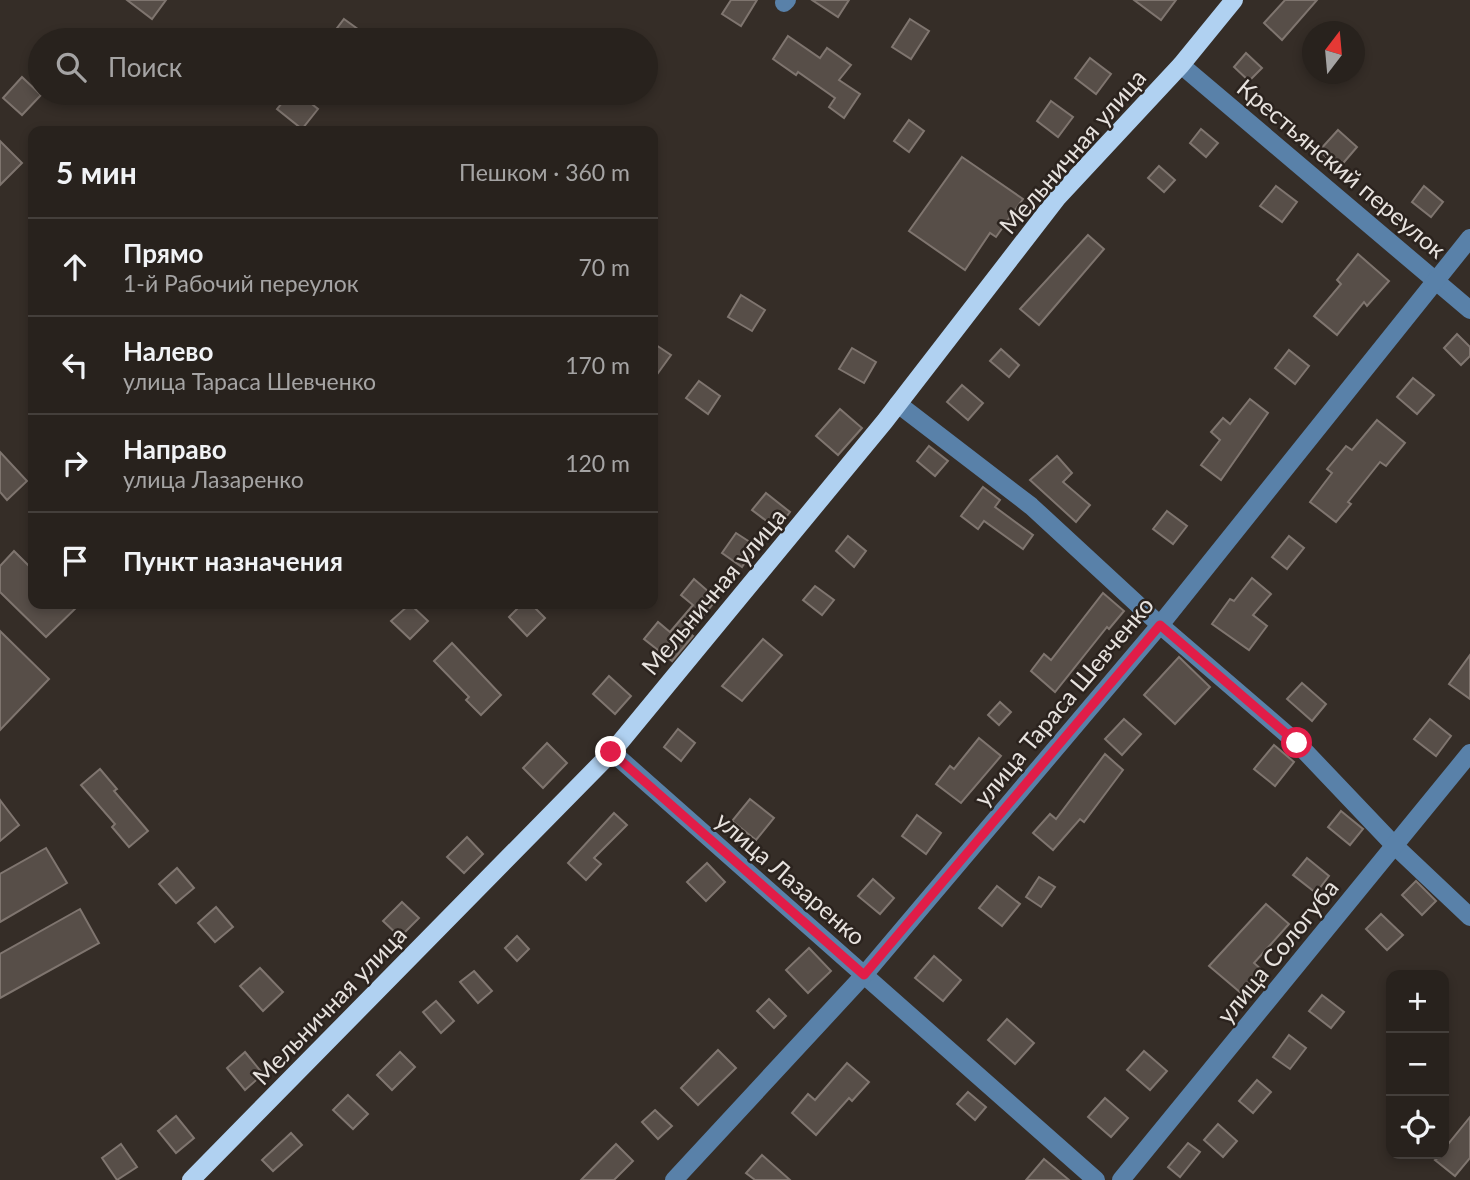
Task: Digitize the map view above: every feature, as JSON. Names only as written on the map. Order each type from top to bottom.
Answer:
[{"type":"main road","name":"Мельничная улица","points":[[191,1180],[611,752],[898,404],[1058,197],[1181,65],[1234,0]]},
{"type":"street","name":"Крестьянский переулок","points":[[1181,65],[1470,310]]},
{"type":"street","name":"улица Тараса Шевченко","points":[[674,1180],[864,975],[1160,625],[1470,238]]},
{"type":"street","points":[[898,404],[1031,506],[1160,625],[1297,743],[1395,846],[1470,917]]},
{"type":"street","name":"улица Лазаренко","points":[[611,752],[1096,1180]]},
{"type":"street","name":"улица Сологуба","points":[[1121,1180],[1470,753]]},
{"type":"building","points":[[127,0],[166,0],[152,19]]},
{"type":"building","points":[[731,0],[757,0],[741,26],[722,14]]},
{"type":"building","points":[[812,0],[849,0],[838,17]]},
{"type":"building","points":[[1134,0],[1176,0],[1161,20]]},
{"type":"building","points":[[1285,0],[1317,0],[1282,40],[1264,23]]},
{"type":"building","points":[[344,19],[356,28],[337,28]]},
{"type":"building","points":[[910,19],[929,31],[911,59],[892,47]]},
{"type":"building","points":[[788,36],[820,58],[827,48],[851,65],[839,80],[860,94],[844,118],[829,107],[835,98],[798,72],[796,75],[773,59]]},
{"type":"building","points":[[1246,53],[1262,68],[1249,81],[1234,67]]},
{"type":"building","points":[[1090,58],[1111,74],[1096,94],[1075,78]]},
{"type":"building","points":[[22,77],[28,83],[28,105],[32,105],[22,115],[3,98]]},
{"type":"building","points":[[1051,101],[1073,117],[1058,137],[1037,121]]},
{"type":"building","points":[[280,105],[313,105],[318,109],[304,126],[298,126],[277,109]]},
{"type":"building","points":[[909,120],[924,131],[909,152],[894,141]]},
{"type":"building","points":[[1201,129],[1218,143],[1206,157],[1190,143]]},
{"type":"building","points":[[1338,130],[1357,147],[1339,168],[1319,151]]},
{"type":"building","points":[[0,141],[22,163],[0,185]]},
{"type":"building","points":[[962,157],[1023,199],[996,237],[990,233],[965,270],[909,231]]},
{"type":"building","points":[[1159,166],[1175,180],[1164,192],[1148,178]]},
{"type":"building","points":[[1276,186],[1297,202],[1282,222],[1260,206]]},
{"type":"building","points":[[1424,186],[1443,202],[1431,217],[1412,202]]},
{"type":"building","points":[[1088,235],[1104,249],[1039,325],[1020,309]]},
{"type":"building","points":[[1358,254],[1389,281],[1367,306],[1364,302],[1337,335],[1314,316],[1341,284],[1337,280]]},
{"type":"building","points":[[741,295],[765,310],[752,331],[728,317]]},
{"type":"building","points":[[1457,334],[1470,347],[1470,356],[1461,365],[1444,348]]},
{"type":"building","points":[[658,346],[671,355],[658,373]]},
{"type":"building","points":[[852,348],[876,362],[864,383],[839,369]]},
{"type":"building","points":[[1001,349],[1019,365],[1009,377],[990,361]]},
{"type":"building","points":[[1289,350],[1309,366],[1295,384],[1275,368]]},
{"type":"building","points":[[1413,378],[1434,395],[1417,414],[1397,397]]},
{"type":"building","points":[[699,381],[720,396],[708,414],[686,398]]},
{"type":"building","points":[[962,385],[983,403],[968,420],[947,402]]},
{"type":"building","points":[[1250,399],[1268,413],[1221,480],[1201,465],[1220,440],[1211,432],[1223,418],[1230,424]]},
{"type":"building","points":[[840,409],[862,428],[838,455],[816,436]]},
{"type":"building","points":[[1377,420],[1405,443],[1386,466],[1380,462],[1348,502],[1351,504],[1336,522],[1310,502],[1332,473],[1327,469],[1346,446],[1352,450]]},
{"type":"building","points":[[929,446],[948,461],[935,476],[917,461]]},
{"type":"building","points":[[0,452],[27,481],[7,500],[0,492]]},
{"type":"building","points":[[1057,456],[1072,473],[1063,482],[1090,505],[1076,522],[1030,480]]},
{"type":"building","points":[[983,487],[1000,500],[995,507],[1033,535],[1023,549],[984,521],[978,529],[961,516]]},
{"type":"building","points":[[766,493],[790,512],[777,529],[752,510]]},
{"type":"building","points":[[1167,511],[1187,526],[1173,544],[1153,529]]},
{"type":"building","points":[[736,533],[756,546],[742,567],[722,553]]},
{"type":"building","points":[[848,536],[866,551],[854,567],[836,551]]},
{"type":"building","points":[[1289,536],[1304,548],[1287,569],[1272,557]]},
{"type":"building","points":[[14,551],[28,565],[28,609],[75,609],[46,637],[0,592],[0,566]]},
{"type":"building","points":[[1252,578],[1271,594],[1253,615],[1267,626],[1249,650],[1212,624],[1230,599],[1234,601]]},
{"type":"building","points":[[694,579],[717,599],[689,633],[693,636],[672,661],[644,639],[658,622],[670,632],[693,605],[681,595]]},
{"type":"building","points":[[815,586],[834,600],[822,615],[803,600]]},
{"type":"building","points":[[1103,593],[1124,611],[1109,629],[1107,627],[1055,692],[1031,671],[1044,654],[1051,660]]},
{"type":"building","points":[[404,609],[415,609],[428,621],[410,639],[391,621]]},
{"type":"building","points":[[517,609],[536,609],[545,618],[527,636],[509,617]]},
{"type":"building","points":[[0,631],[49,679],[0,730]]},
{"type":"building","points":[[763,639],[782,655],[742,701],[722,686]]},
{"type":"building","points":[[452,643],[501,695],[481,715],[466,700],[469,697],[434,661]]},
{"type":"building","points":[[1470,655],[1470,699],[1449,684]]},
{"type":"building","points":[[1179,657],[1210,687],[1175,724],[1144,695]]},
{"type":"building","points":[[609,676],[631,696],[615,714],[593,694]]},
{"type":"building","points":[[1302,683],[1326,704],[1312,721],[1287,699]]},
{"type":"building","points":[[1000,702],[1011,712],[999,725],[988,715]]},
{"type":"building","points":[[1124,719],[1141,734],[1122,755],[1105,739]]},
{"type":"building","points":[[1430,719],[1451,736],[1436,756],[1414,739]]},
{"type":"building","points":[[678,729],[695,743],[681,761],[664,747]]},
{"type":"building","points":[[979,738],[1001,756],[961,803],[936,784],[950,766],[954,769]]},
{"type":"building","points":[[547,743],[567,763],[543,788],[523,768]]},
{"type":"building","points":[[1274,745],[1294,762],[1275,786],[1254,769]]},
{"type":"building","points":[[1105,754],[1123,770],[1084,822],[1080,819],[1053,850],[1033,833],[1050,814],[1056,819]]},
{"type":"building","points":[[100,769],[117,789],[114,791],[148,831],[129,847],[112,827],[115,824],[81,785]]},
{"type":"building","points":[[750,799],[774,818],[756,840],[732,821]]},
{"type":"building","points":[[0,800],[19,825],[0,841]]},
{"type":"building","points":[[1341,811],[1363,829],[1350,845],[1328,827]]},
{"type":"building","points":[[614,813],[627,825],[594,858],[601,864],[586,880],[568,863]]},
{"type":"building","points":[[917,815],[941,833],[926,854],[902,836]]},
{"type":"building","points":[[467,837],[483,854],[464,873],[447,857]]},
{"type":"building","points":[[46,848],[67,883],[0,922],[0,874]]},
{"type":"building","points":[[1307,858],[1329,876],[1316,893],[1293,875]]},
{"type":"building","points":[[707,863],[725,882],[706,901],[687,882]]},
{"type":"building","points":[[177,868],[194,888],[176,903],[159,884]]},
{"type":"building","points":[[1039,877],[1055,887],[1041,907],[1026,897]]},
{"type":"building","points":[[873,879],[894,898],[880,914],[858,896]]},
{"type":"building","points":[[1416,881],[1436,901],[1422,915],[1402,895]]},
{"type":"building","points":[[997,886],[1020,904],[1002,926],[979,908]]},
{"type":"building","points":[[402,902],[419,918],[400,937],[383,921]]},
{"type":"building","points":[[1266,904],[1289,924],[1254,963],[1262,970],[1241,993],[1209,966]]},
{"type":"building","points":[[216,907],[233,927],[215,942],[198,923]]},
{"type":"building","points":[[80,909],[99,943],[0,998],[0,954]]},
{"type":"building","points":[[1381,914],[1403,935],[1387,950],[1366,929]]},
{"type":"building","points":[[517,936],[529,949],[517,961],[505,948]]},
{"type":"building","points":[[809,948],[831,971],[808,993],[786,970]]},
{"type":"building","points":[[934,956],[961,980],[943,1001],[915,978]]},
{"type":"building","points":[[260,968],[283,992],[263,1011],[240,986]]},
{"type":"building","points":[[474,971],[492,991],[478,1003],[460,982]]},
{"type":"building","points":[[1322,995],[1344,1012],[1331,1028],[1309,1011]]},
{"type":"building","points":[[769,999],[786,1016],[774,1028],[757,1011]]},
{"type":"building","points":[[436,1001],[454,1021],[441,1033],[423,1012]]},
{"type":"building","points":[[1007,1019],[1034,1043],[1015,1064],[988,1040]]},
{"type":"building","points":[[1289,1035],[1306,1048],[1290,1069],[1273,1057]]},
{"type":"building","points":[[718,1050],[736,1068],[698,1105],[681,1088]]},
{"type":"building","points":[[1144,1051],[1167,1071],[1150,1090],[1127,1070]]},
{"type":"building","points":[[245,1052],[263,1074],[245,1090],[227,1068]]},
{"type":"building","points":[[400,1052],[415,1067],[392,1090],[377,1075]]},
{"type":"building","points":[[847,1063],[869,1082],[852,1101],[849,1098],[816,1135],[792,1113],[808,1094],[815,1100]]},
{"type":"building","points":[[1257,1080],[1271,1092],[1253,1113],[1239,1101]]},
{"type":"building","points":[[968,1092],[986,1107],[975,1120],[957,1104]]},
{"type":"building","points":[[348,1095],[368,1114],[353,1129],[333,1110]]},
{"type":"building","points":[[1105,1098],[1128,1118],[1111,1137],[1088,1117]]},
{"type":"building","points":[[655,1110],[672,1126],[658,1139],[642,1122]]},
{"type":"building","points":[[176,1116],[194,1138],[176,1153],[158,1131]]},
{"type":"building","points":[[1470,1117],[1470,1158],[1455,1176],[1435,1160],[1449,1159],[1449,1143]]},
{"type":"building","points":[[1218,1124],[1237,1141],[1223,1157],[1204,1140]]},
{"type":"building","points":[[291,1133],[302,1145],[273,1171],[262,1160]]},
{"type":"building","points":[[1188,1143],[1200,1152],[1180,1177],[1168,1167]]},
{"type":"building","points":[[121,1144],[137,1167],[117,1180],[102,1158]]},
{"type":"building","points":[[616,1144],[633,1161],[614,1180],[581,1180]]},
{"type":"building","points":[[762,1155],[790,1180],[755,1180],[746,1173]]},
{"type":"building","points":[[1044,1159],[1069,1180],[1026,1180]]},
{"type":"route","points":[[611,752],[864,975],[1160,625],[1297,743]]}]
